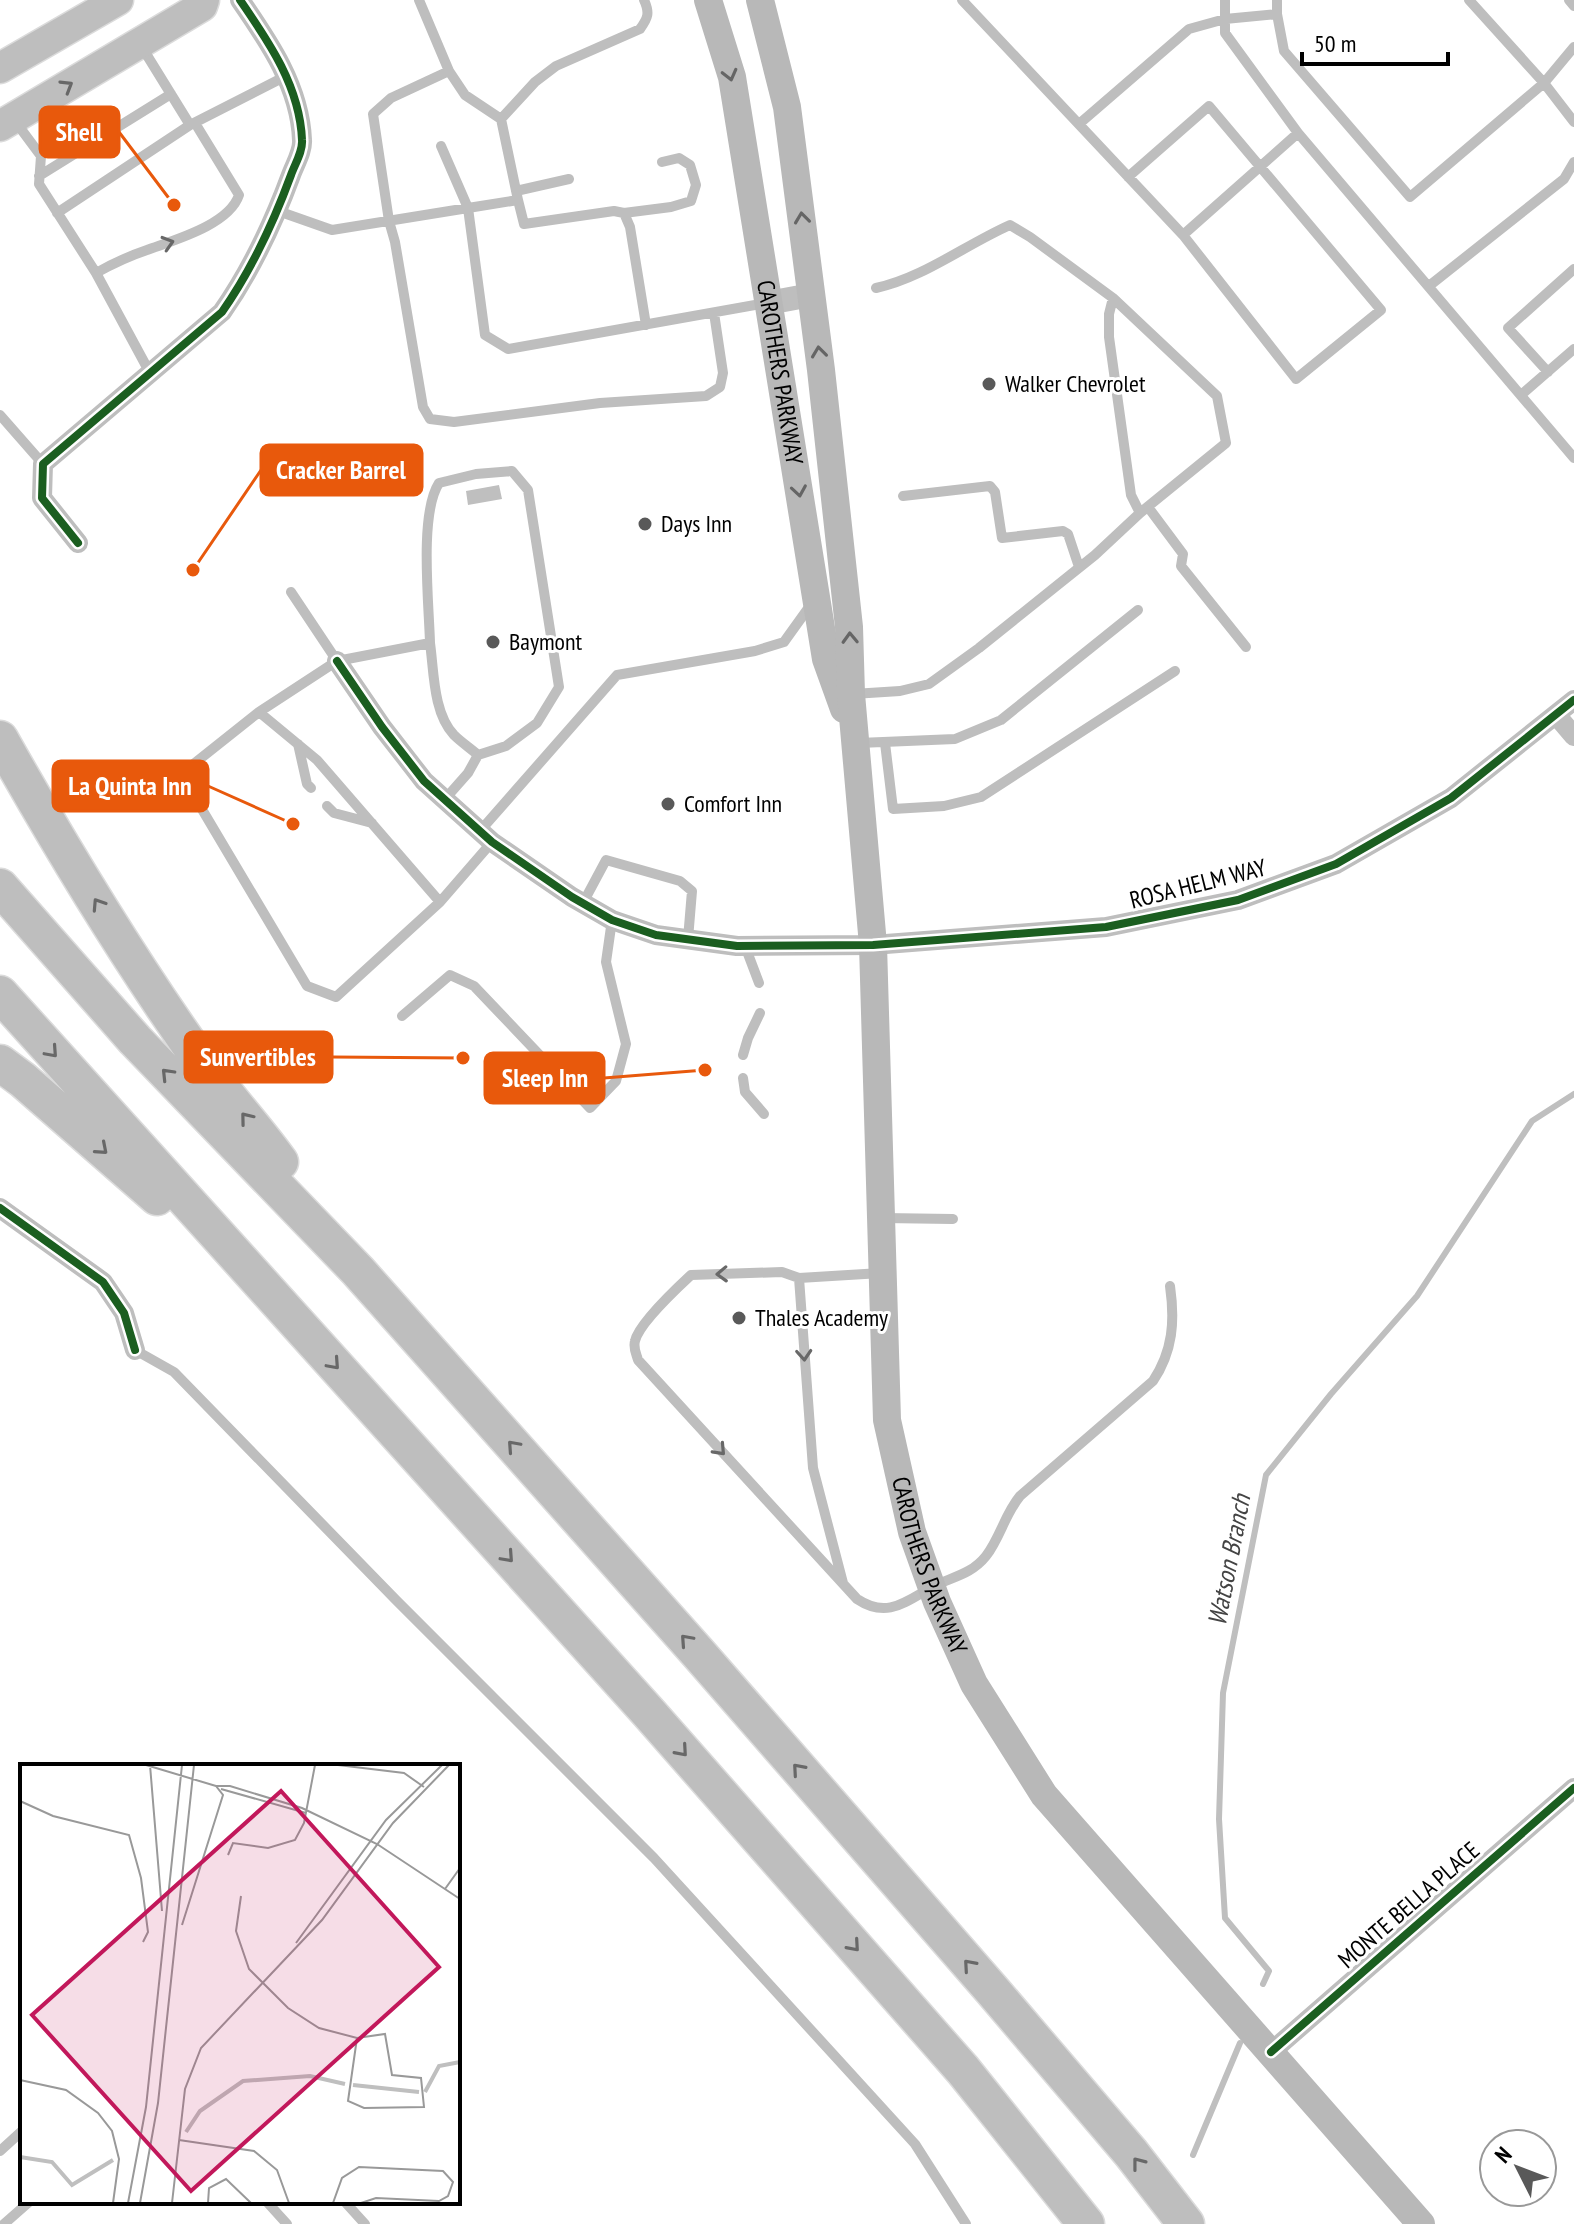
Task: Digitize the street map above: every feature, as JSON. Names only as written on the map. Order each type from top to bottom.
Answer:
[{"type":"highway","points":[[0,739],[62,848],[162,1003],[209,1072],[274,1154],[358,1271]]},
{"type":"highway","points":[[0,887],[135,1040],[358,1271],[699,1654],[992,1990],[1131,2153],[1186,2224]]},
{"type":"highway","points":[[0,994],[649,1713],[947,2051],[1086,2224]]},
{"type":"highway","points":[[0,1063],[282,1306]]},
{"type":"main road","points":[[0,68],[89,11],[118,0]]},
{"type":"main road","points":[[6,122],[202,6],[204,0]]},
{"type":"main road","name":"CAROTHERS PARKWAY","points":[[708,0],[732,77],[826,659],[871,743]]},
{"type":"main road","name":"CAROTHERS PARKWAY","points":[[760,0],[787,107],[849,627],[851,694],[871,743],[873,945],[887,1420],[912,1532],[974,1684],[1044,1795],[1421,2224]]},
{"type":"street","points":[[78,543],[42,498],[43,464],[222,312],[243,282],[278,211],[303,143],[296,101],[286,76],[240,0]]},
{"type":"street","points":[[768,303],[811,295]]},
{"type":"street","name":"ROSA HELM WAY","points":[[337,661],[424,781],[486,836],[612,920],[656,935],[745,946],[873,945],[1106,927],[1238,900],[1336,864],[1439,806],[1574,700]]},
{"type":"street","points":[[1557,716],[1574,736]]},
{"type":"street","points":[[0,1208],[103,1282],[124,1313],[135,1350]]},
{"type":"street","name":"MONTE BELLA PLACE","points":[[1271,2052],[1574,1788]]},
{"type":"lane","points":[[419,0],[449,71],[465,95],[501,119],[524,224],[614,211],[624,213],[671,207],[691,201],[696,185],[690,165],[679,158],[662,162]]},
{"type":"lane","points":[[501,119],[535,82],[556,66],[640,29],[649,11],[644,0]]},
{"type":"lane","points":[[962,0],[1128,177],[1183,235],[1296,379],[1381,310],[1209,106],[1128,177]]},
{"type":"lane","points":[[1225,0],[1225,33],[1298,133],[1574,458]]},
{"type":"lane","points":[[1277,0],[1284,51],[1410,197],[1544,83],[1574,47]]},
{"type":"lane","points":[[1469,0],[1544,83],[1574,122]]},
{"type":"lane","points":[[1569,0],[1574,6]]},
{"type":"lane","points":[[1079,124],[1189,29],[1225,19],[1277,14]]},
{"type":"lane","points":[[96,273],[147,250],[188,237],[236,205],[239,195],[139,42]]},
{"type":"lane","points":[[449,71],[391,98],[373,114],[423,407],[430,419],[454,422],[600,403],[706,396],[720,387],[723,373],[714,313]]},
{"type":"lane","points":[[57,213],[193,124],[286,76]]},
{"type":"lane","points":[[39,176],[171,94]]},
{"type":"lane","points":[[6,122],[41,156],[39,184],[96,273],[150,373]]},
{"type":"lane","points":[[1183,235],[1298,133]]},
{"type":"lane","points":[[441,146],[468,208],[485,335],[508,349],[768,303]]},
{"type":"lane","points":[[1429,286],[1564,179],[1574,162]]},
{"type":"lane","points":[[278,211],[332,230],[468,208],[569,179]]},
{"type":"lane","points":[[624,213],[630,227],[646,325]]},
{"type":"lane","points":[[851,694],[900,691],[929,684],[1079,567],[1226,443],[1217,396],[1113,298],[1010,225],[902,282],[876,288]]},
{"type":"lane","points":[[1548,372],[1508,328],[1574,269]]},
{"type":"lane","points":[[1113,298],[1109,337],[1131,495],[1183,554],[1181,566],[1246,647]]},
{"type":"lane","points":[[1521,395],[1574,349]]},
{"type":"lane","points":[[0,415],[43,464]]},
{"type":"lane","points":[[445,799],[468,773],[478,755],[506,746],[537,723],[559,687],[528,490],[512,471],[476,474],[439,483],[432,494],[428,564],[430,643],[439,701],[452,733],[478,755]]},
{"type":"lane","points":[[903,496],[990,486],[995,492],[1002,538],[1063,531],[1068,534],[1079,567]]},
{"type":"lane","points":[[291,592],[337,661]]},
{"type":"lane","points":[[430,643],[337,661],[259,712],[181,774],[307,986],[336,997],[440,902],[486,836],[617,675],[755,651],[784,642],[816,599]]},
{"type":"lane","points":[[1138,610],[1001,720],[955,739],[871,743],[893,809],[944,806],[981,797],[1175,671]]},
{"type":"lane","points":[[259,712],[317,760],[440,902]]},
{"type":"lane","points":[[298,744],[307,784],[311,788]]},
{"type":"lane","points":[[327,806],[334,813],[372,823]]},
{"type":"lane","points":[[583,903],[606,860],[680,881],[692,891],[688,939]]},
{"type":"lane","points":[[402,1016],[450,975],[474,986],[590,1108],[616,1081],[626,1044],[606,962],[612,920]]},
{"type":"lane","points":[[745,946],[759,983]]},
{"type":"lane","points":[[743,1055],[760,1013]]},
{"type":"lane","points":[[743,1078],[745,1092],[764,1114]]},
{"type":"lane","points":[[881,1218],[953,1219]]},
{"type":"lane","points":[[883,1273],[799,1278],[782,1272],[691,1275],[643,1326],[634,1346],[638,1360],[843,1584],[868,1606],[882,1609],[897,1607],[975,1567],[988,1554],[1009,1509],[1020,1496],[1153,1381],[1165,1363],[1172,1332],[1170,1286]]},
{"type":"lane","points":[[799,1278],[813,1468],[843,1584]]},
{"type":"lane","points":[[135,1350],[174,1372],[407,1612],[654,1858],[915,2144],[966,2224]]},
{"type":"lane","points":[[0,2151],[20,2133]]},
{"type":"lane","points":[[4,2224],[27,2204]]},
{"type":"lane","points":[[269,2204],[287,2224]]},
{"type":"lane","points":[[347,2204],[365,2224]]},
{"type":"shaded area","points":[[499,485],[502,499],[468,505],[466,491]]},
{"type":"waterway","name":"Watson Branch","points":[[1263,1984],[1269,1971],[1225,1918],[1219,1819],[1223,1693],[1266,1475],[1331,1394],[1417,1296],[1532,1121],[1574,1094]]},
{"type":"waterway","name":"Watson Branch","points":[[1193,2155],[1240,2043]]},
{"type":"cycle path","points":[[78,543],[42,498],[43,464],[222,312],[261,246],[300,153],[300,120],[289,83],[272,49],[240,0]]},
{"type":"cycle path","points":[[337,661],[424,781],[492,842],[572,897],[612,920],[656,935],[737,946],[873,945],[1106,927],[1238,900],[1336,864],[1451,798],[1574,700]]},
{"type":"cycle path","points":[[0,1208],[103,1282],[124,1313],[135,1350]]},
{"type":"cycle path","points":[[1271,2052],[1574,1788]]},
{"type":"place","name":"Shell","points":[[174,205]]},
{"type":"place","name":"Walker Chevrolet","points":[[989,384]]},
{"type":"place","name":"Days Inn","points":[[645,524]]},
{"type":"place","name":"Cracker Barrel","points":[[193,570]]},
{"type":"place","name":"Baymont","points":[[493,642]]},
{"type":"place","name":"Comfort Inn","points":[[668,804]]},
{"type":"place","name":"La Quinta Inn","points":[[293,824]]},
{"type":"place","name":"Sunvertibles","points":[[463,1058]]},
{"type":"place","name":"Sleep Inn","points":[[705,1070]]},
{"type":"place","name":"Thales Academy","points":[[739,1318]]}]
